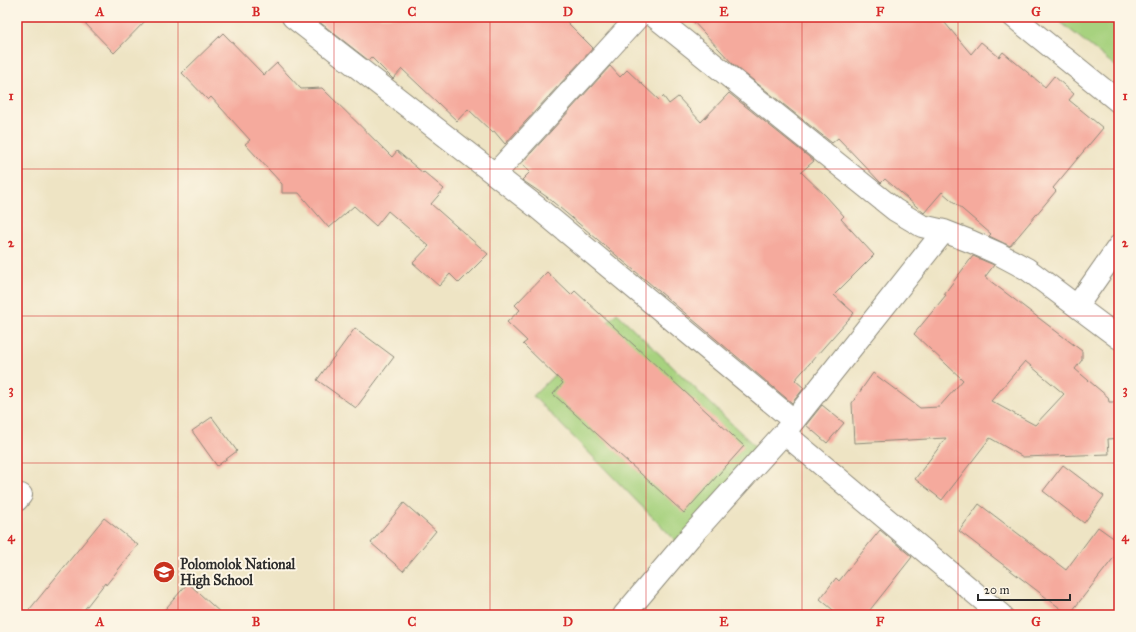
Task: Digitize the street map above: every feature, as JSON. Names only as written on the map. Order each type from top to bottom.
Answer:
[{"type":"street","points":[[293,17],[544,213],[789,426],[1001,615]]},
{"type":"street","points":[[495,174],[638,17]]},
{"type":"street","points":[[656,17],[894,210],[922,226],[944,231],[997,252],[1026,269],[1119,338]]},
{"type":"street","points":[[1014,17],[1119,102]]},
{"type":"street","points":[[624,615],[690,537],[789,426],[944,231]]},
{"type":"street","points":[[1077,306],[1119,246]]},
{"type":"green space","points":[[1054,17],[1119,17],[1119,69]]},
{"type":"green space","points":[[617,313],[763,454],[680,545],[533,396]]},
{"type":"building","points":[[79,17],[149,17],[114,53]]},
{"type":"building","points":[[313,17],[562,17],[593,48],[505,144],[494,131],[493,133],[468,109],[457,121],[402,69],[393,79],[371,57],[368,60]]},
{"type":"building","points":[[689,17],[940,17],[971,54],[981,42],[999,57],[1003,52],[1045,87],[1054,76],[1074,94],[1069,100],[1103,128],[1053,188],[1056,191],[1010,246],[989,236],[991,234],[942,192],[924,213],[885,179],[881,183],[838,138],[832,143],[734,65]]},
{"type":"building","points":[[223,33],[264,75],[277,63],[301,89],[322,88],[392,157],[397,151],[423,173],[424,172],[444,189],[431,204],[488,254],[459,283],[450,274],[439,286],[413,263],[429,246],[388,211],[376,226],[354,206],[329,228],[299,193],[282,193],[282,184],[245,144],[250,140],[211,97],[208,100],[182,73]]},
{"type":"building","points":[[610,66],[620,77],[627,70],[659,100],[663,96],[669,104],[678,97],[701,122],[729,93],[814,161],[801,172],[844,216],[841,219],[874,255],[834,295],[854,313],[795,380],[804,388],[792,403],[547,197],[522,180],[530,172],[522,163]]},
{"type":"building","points":[[973,256],[994,265],[985,277],[1082,351],[1082,360],[1075,369],[1108,397],[1109,402],[1119,402],[1119,438],[1108,439],[1109,454],[1023,457],[990,438],[942,500],[915,479],[946,438],[854,443],[852,403],[873,373],[920,408],[939,407],[963,380],[914,334],[946,295],[944,294]],"holes":[[[1025,361],[1064,394],[1035,425],[991,401]]]},
{"type":"building","points":[[547,272],[571,295],[575,291],[744,446],[684,513],[553,394],[563,383],[523,344],[527,341],[507,322],[520,310],[515,305]]},
{"type":"building","points":[[355,328],[394,357],[356,408],[317,380]]},
{"type":"building","points":[[822,405],[844,423],[827,443],[806,425]]},
{"type":"building","points":[[212,417],[237,451],[217,466],[192,431]]},
{"type":"building","points":[[1063,465],[1104,496],[1084,523],[1043,491]]},
{"type":"building","points":[[404,503],[436,531],[403,571],[371,543]]},
{"type":"building","points":[[979,504],[1066,570],[1098,527],[1119,542],[1119,551],[1069,615],[959,531]]},
{"type":"building","points":[[104,518],[138,545],[106,585],[105,583],[80,615],[25,615]]},
{"type":"building","points":[[880,530],[912,557],[866,615],[839,615],[820,599],[836,578],[839,581]]},
{"type":"building","points":[[188,583],[223,615],[160,615]]},
{"type":"place","name":"Polomolok National High School","points":[[164,572]]}]
